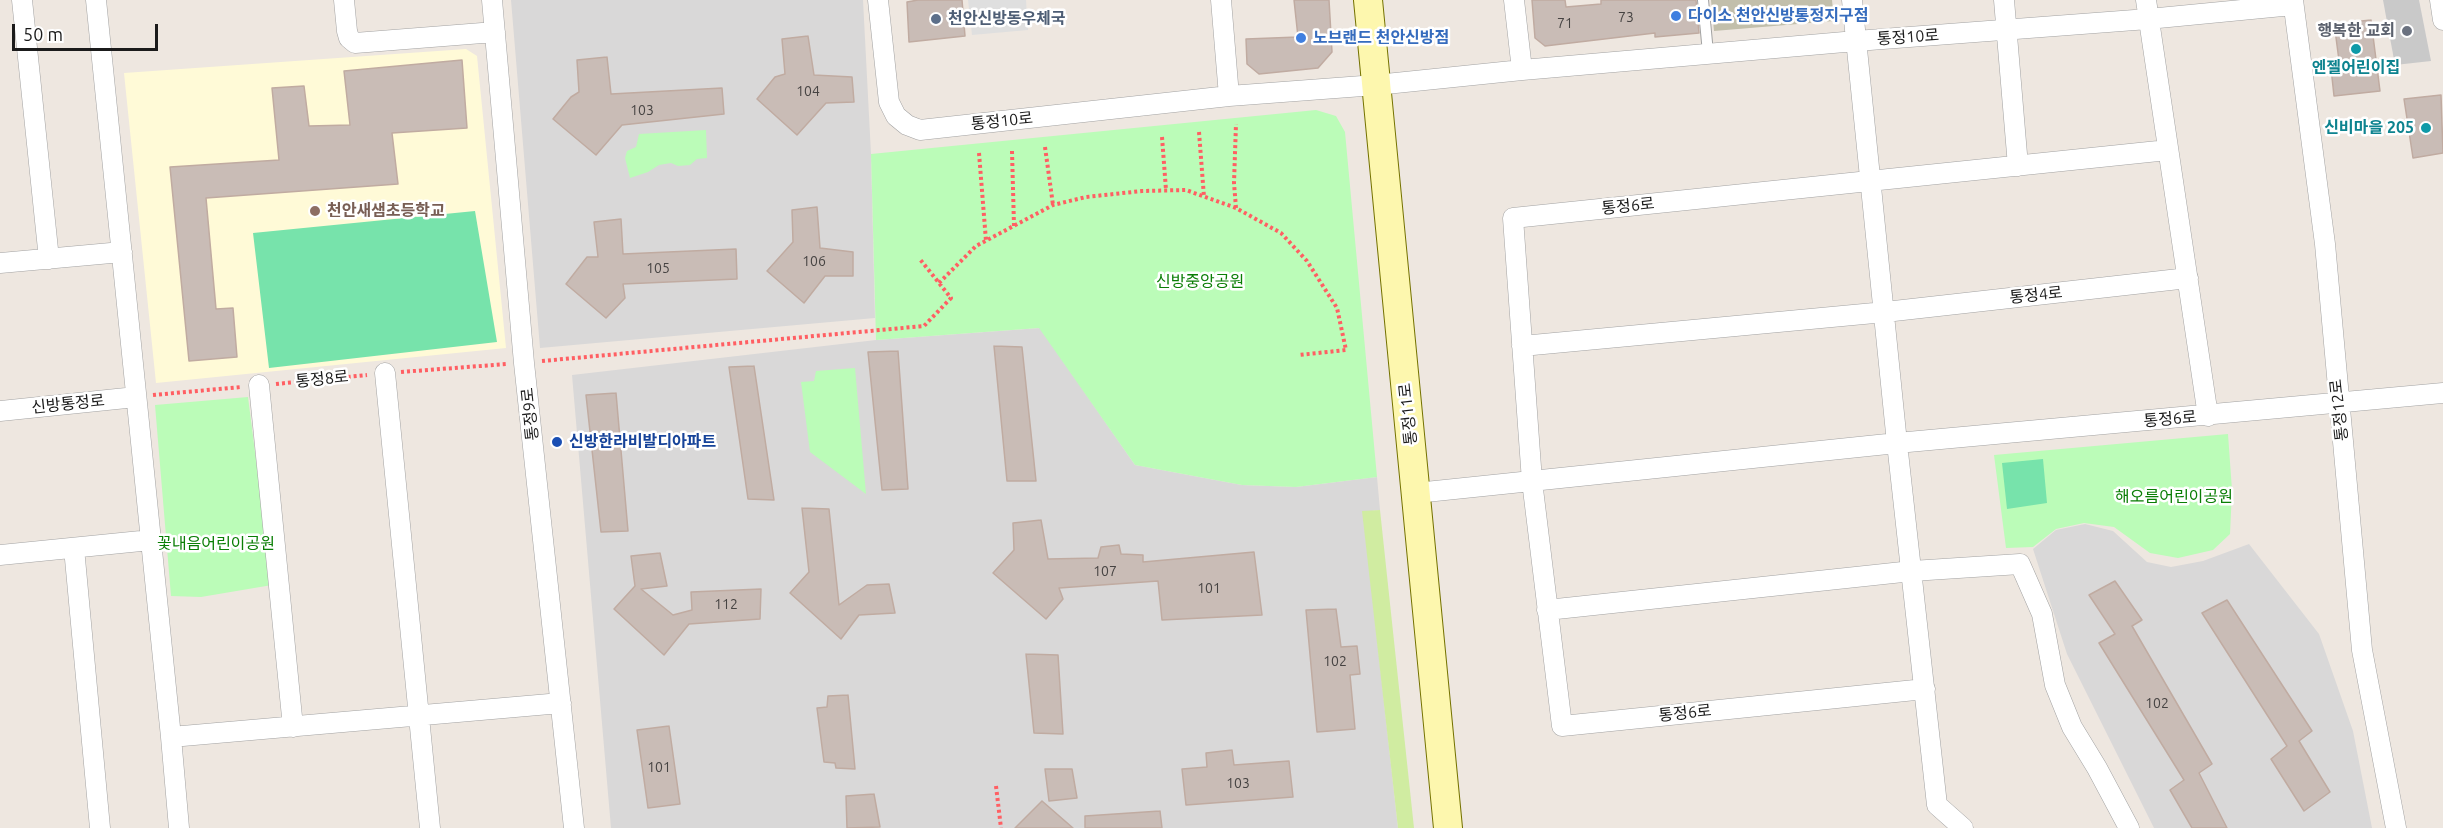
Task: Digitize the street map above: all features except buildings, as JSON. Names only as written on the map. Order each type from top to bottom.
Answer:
[{"type":"street","points":[[22,0],[49,259]]},
{"type":"street","points":[[96,0],[179,828]]},
{"type":"street","points":[[344,0],[346,31],[355,43],[495,32]]},
{"type":"street","name":"통정9로","points":[[492,0],[524,363],[574,828]]},
{"type":"street","name":"통정10로","points":[[878,0],[889,102],[896,116],[907,125],[920,130],[1229,96],[1376,85],[1857,40],[2007,30],[2147,10],[2293,2]]},
{"type":"street","points":[[1221,0],[1229,96]]},
{"type":"street","name":"통정11로","points":[[1368,0],[1448,828]]},
{"type":"street","points":[[1514,0],[1522,70]]},
{"type":"street","points":[[1852,0],[1937,805],[1963,828]]},
{"type":"street","points":[[2004,0],[2018,166]]},
{"type":"street","points":[[2440,0],[2443,20]]},
{"type":"street","name":"통정12로","points":[[2293,2],[2325,244],[2362,650],[2397,825]]},
{"type":"street","points":[[2147,10],[2208,416]]},
{"type":"street","points":[[1872,182],[2168,150]]},
{"type":"street","name":"통정6로","points":[[1872,182],[1512,218],[1532,481],[1562,726],[1925,688]]},
{"type":"street","points":[[0,263],[122,252]]},
{"type":"street","name":"통정4로","points":[[1885,312],[2188,278]]},
{"type":"street","points":[[1522,346],[1885,312]]},
{"type":"street","points":[[385,373],[430,828]]},
{"type":"street","points":[[259,385],[293,727]]},
{"type":"street","name":"통정6로","points":[[1416,493],[1898,442],[2208,416],[2443,393]]},
{"type":"street","name":"신방통정로","points":[[0,411],[136,397]]},
{"type":"street","points":[[0,555],[151,540]]},
{"type":"street","points":[[74,548],[100,828]]},
{"type":"street","points":[[1547,610],[1912,571],[2020,564],[2042,614],[2055,685],[2072,727],[2097,768],[2128,828]]},
{"type":"street","points":[[171,737],[561,703]]},
{"type":"lane","points":[[1704,0],[1708,53]]},
{"type":"path","points":[[1236,124],[1234,183],[1236,208]]},
{"type":"path","points":[[1199,132],[1204,196]]},
{"type":"path","points":[[1162,137],[1166,190]]},
{"type":"path","points":[[1045,147],[1053,205]]},
{"type":"path","points":[[1012,151],[1014,226]]},
{"type":"path","points":[[979,153],[986,241]]},
{"type":"path","points":[[919,258],[939,283],[976,246],[1053,205],[1086,197],[1186,190],[1236,208],[1281,233],[1307,261],[1337,308],[1346,350],[1299,355]]},
{"type":"path","name":"통정8로","points":[[136,397],[924,326],[951,298],[939,283]]},
{"type":"path","points":[[996,786],[1001,828]]},
{"type":"shaded area","points":[[511,0],[863,0],[871,154],[875,318],[540,348]]},
{"type":"shaded area","points":[[968,0],[1026,0],[1028,30],[972,35]]},
{"type":"shaded area","points":[[1711,0],[1832,0],[1834,21],[1714,31]]},
{"type":"shaded area","name":"행복한 교회","points":[[2383,0],[2419,0],[2431,61],[2395,65]]},
{"type":"shaded area","name":"천안새샘초등학교","points":[[466,49],[477,56],[506,348],[156,383],[124,73]]},
{"type":"shaded area","name":"신방한라비발디아파트","points":[[1040,328],[1135,465],[1242,485],[1296,487],[1377,477],[1380,510],[1363,512],[1398,828],[611,828],[572,375],[876,340]]},
{"type":"shaded area","points":[[2085,524],[2113,531],[2147,562],[2171,567],[2203,561],[2249,544],[2319,634],[2353,731],[2372,828],[2154,828],[2067,654],[2033,549],[2056,530]]},
{"type":"green space","name":"신방중앙공원","points":[[1316,110],[1336,116],[1345,132],[1377,477],[1296,487],[1242,485],[1135,465],[1039,328],[876,340],[871,154]]},
{"type":"green space","points":[[706,130],[707,158],[697,159],[690,165],[678,166],[671,163],[659,165],[648,172],[630,178],[625,158],[627,151],[636,147],[639,134]]},
{"type":"green space","points":[[475,211],[497,342],[269,368],[253,233]]},
{"type":"green space","points":[[855,368],[866,494],[810,452],[801,382],[814,381],[816,371]]},
{"type":"green space","name":"꽃내음어린이공원","points":[[248,397],[272,585],[201,597],[171,596],[155,405]]},
{"type":"green space","name":"해오름어린이공원","points":[[2228,434],[2232,490],[2230,534],[2213,550],[2178,558],[2150,553],[2114,527],[2084,523],[2056,529],[2033,547],[2006,548],[1994,455]]},
{"type":"green space","points":[[2043,459],[2047,503],[2007,509],[2002,463]]},
{"type":"green space","points":[[1380,510],[1414,828],[1398,828],[1362,511]]},
{"type":"place","name":"다이소 천안신방통정지구점","points":[[1676,16]]},
{"type":"place","name":"천안신방동우체국","points":[[936,19]]},
{"type":"place","name":"행복한 교회","points":[[2407,31]]},
{"type":"place","name":"노브랜드 천안신방점","points":[[1301,38]]},
{"type":"place","name":"엔젤어린이집","points":[[2356,49]]},
{"type":"place","name":"신비마을 205","points":[[2426,128]]},
{"type":"place","name":"천안새샘초등학교","points":[[315,211]]},
{"type":"place","name":"신방한라비발디아파트","points":[[557,442]]}]
